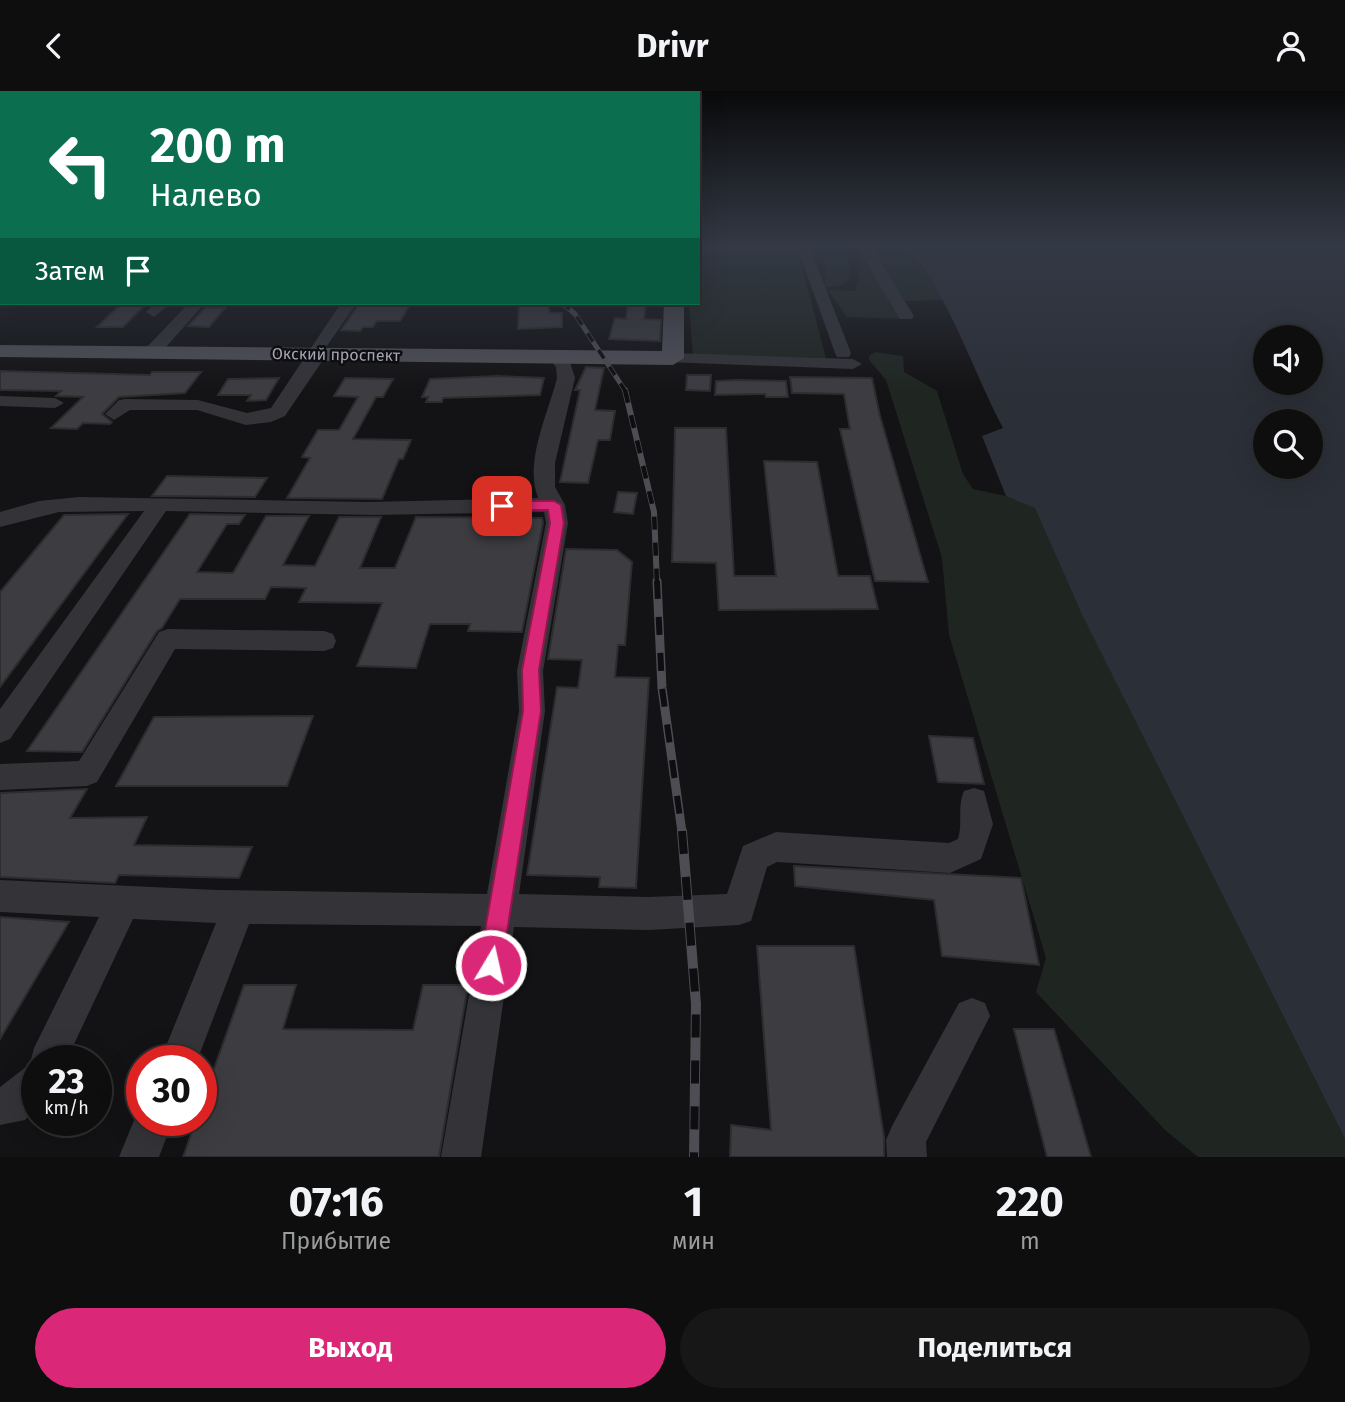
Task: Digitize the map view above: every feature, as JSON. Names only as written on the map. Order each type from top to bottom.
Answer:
[{"type":"main road","points":[[673,358],[674,305]]},
{"type":"main road","name":"Окский проспект","points":[[0,351],[673,358]]},
{"type":"street","points":[[673,358],[848,359],[822,295]]},
{"type":"street","points":[[893,295],[906,316]]},
{"type":"street","points":[[152,352],[195,305]]},
{"type":"street","points":[[114,414],[125,404],[198,405],[246,419],[264,418],[278,412],[347,305]]},
{"type":"street","points":[[461,1157],[532,711],[530,670],[557,523],[554,505],[544,487],[548,453],[566,378],[564,366],[555,356]]},
{"type":"street","points":[[0,401],[55,403]]},
{"type":"street","points":[[0,520],[18,512],[61,504],[367,508],[554,505]]},
{"type":"street","points":[[0,731],[160,504]]},
{"type":"street","points":[[0,777],[87,773],[168,639],[324,641]]},
{"type":"street","points":[[0,896],[239,910],[499,910],[689,915],[740,909],[754,857],[776,847],[950,858],[970,849],[978,824],[974,801]]},
{"type":"street","points":[[55,1045],[124,902]]},
{"type":"street","points":[[184,1045],[239,910]]},
{"type":"street","points":[[907,1157],[906,1140],[972,1016]]},
{"type":"street","points":[[0,1106],[11,1106],[21,1096]]},
{"type":"street","points":[[139,1157],[148,1136]]},
{"type":"shaded area","points":[[700,295],[809,295],[826,358],[693,356],[689,305],[700,305]]},
{"type":"shaded area","points":[[831,295],[888,295],[905,319],[847,317]]},
{"type":"shaded area","points":[[939,295],[1345,295],[1345,1139],[1082,615],[1035,508],[1006,496],[982,436],[1003,428]]},
{"type":"shaded area","points":[[941,295],[944,300],[908,301],[894,296]]},
{"type":"shaded area","points":[[875,352],[903,356],[904,372],[937,391],[963,474],[973,489],[1006,496],[1035,507],[1082,615],[1345,1139],[1345,1157],[1198,1157],[1165,1130],[1036,992],[1046,958],[949,635],[942,558],[886,380],[869,360],[869,356]]},
{"type":"building","points":[[120,305],[145,305],[123,327],[97,327]]},
{"type":"building","points":[[359,305],[410,305],[400,321],[377,321],[373,327],[363,327],[360,331],[341,330]]},
{"type":"building","points":[[519,305],[548,305],[550,313],[562,313],[562,327],[518,329]]},
{"type":"building","points":[[628,305],[646,305],[644,319],[661,320],[660,341],[609,339],[615,318],[626,319]]},
{"type":"building","points":[[205,308],[225,308],[209,327],[188,326]]},
{"type":"building","points":[[586,367],[604,368],[595,410],[615,411],[610,440],[598,440],[588,483],[560,482],[580,390],[575,390]]},
{"type":"building","points":[[0,371],[150,375],[152,372],[201,372],[185,393],[119,397],[102,414],[112,422],[110,424],[83,423],[77,429],[51,428],[83,397],[56,396],[61,391],[0,390]]},
{"type":"building","points":[[687,375],[711,375],[710,391],[686,390]]},
{"type":"building","points":[[497,376],[544,378],[540,395],[443,398],[442,402],[426,402],[428,397],[422,397],[430,379]]},
{"type":"building","points":[[790,377],[872,378],[880,416],[928,582],[875,581],[840,429],[850,429],[844,394],[792,393]]},
{"type":"building","points":[[279,378],[266,400],[247,401],[251,395],[218,395],[228,379]]},
{"type":"building","points":[[345,378],[393,379],[383,397],[376,397],[353,439],[411,440],[403,459],[399,459],[382,499],[287,498],[310,458],[302,457],[318,430],[339,430],[358,397],[334,396]]},
{"type":"building","points":[[716,381],[786,381],[788,397],[766,397],[765,394],[715,395]]},
{"type":"building","points":[[675,428],[726,428],[734,576],[776,576],[764,461],[817,462],[838,576],[870,576],[878,609],[719,610],[716,563],[672,562]]},
{"type":"building","points":[[167,476],[267,478],[255,497],[152,496]]},
{"type":"building","points":[[618,492],[637,493],[633,514],[614,512]]},
{"type":"building","points":[[128,514],[0,687],[0,592],[64,515]]},
{"type":"building","points":[[190,514],[245,515],[239,524],[227,524],[197,572],[233,573],[266,516],[309,516],[283,565],[315,566],[339,517],[381,517],[360,568],[395,568],[416,517],[542,518],[543,523],[522,632],[468,631],[470,624],[430,624],[416,668],[357,666],[382,603],[299,602],[306,588],[271,587],[265,599],[180,599],[162,628],[157,631],[82,752],[27,751]]},
{"type":"building","points":[[566,549],[617,550],[632,562],[625,645],[618,645],[615,677],[649,678],[636,888],[599,887],[600,877],[527,875],[557,687],[578,688],[582,660],[548,659]]},
{"type":"building","points":[[313,716],[287,786],[116,786],[154,717]]},
{"type":"building","points":[[929,736],[973,738],[984,784],[938,782]]},
{"type":"building","points":[[87,789],[70,818],[147,817],[134,845],[252,847],[239,878],[119,875],[115,883],[0,877],[0,793]]},
{"type":"building","points":[[794,866],[1021,878],[1039,965],[942,956],[934,900],[795,886]]},
{"type":"building","points":[[0,917],[69,922],[0,1039]]},
{"type":"building","points":[[757,946],[854,946],[884,1137],[884,1157],[730,1157],[731,1125],[771,1130]]},
{"type":"building","points":[[244,985],[296,985],[283,1029],[413,1030],[423,985],[468,985],[439,1157],[183,1157],[190,1136],[217,1136],[217,1060]]},
{"type":"building","points":[[1014,1029],[1054,1029],[1091,1157],[1047,1157]]},
{"type":"railway","points":[[564,305],[575,314],[625,391]]},
{"type":"railway","points":[[625,391],[654,512],[657,583]]},
{"type":"railway","points":[[657,581],[662,688],[682,832]]},
{"type":"railway","points":[[682,831],[696,1004],[694,1157]]},
{"type":"route","points":[[491,965],[532,711],[530,670],[557,523],[554,505],[502,506]]}]
